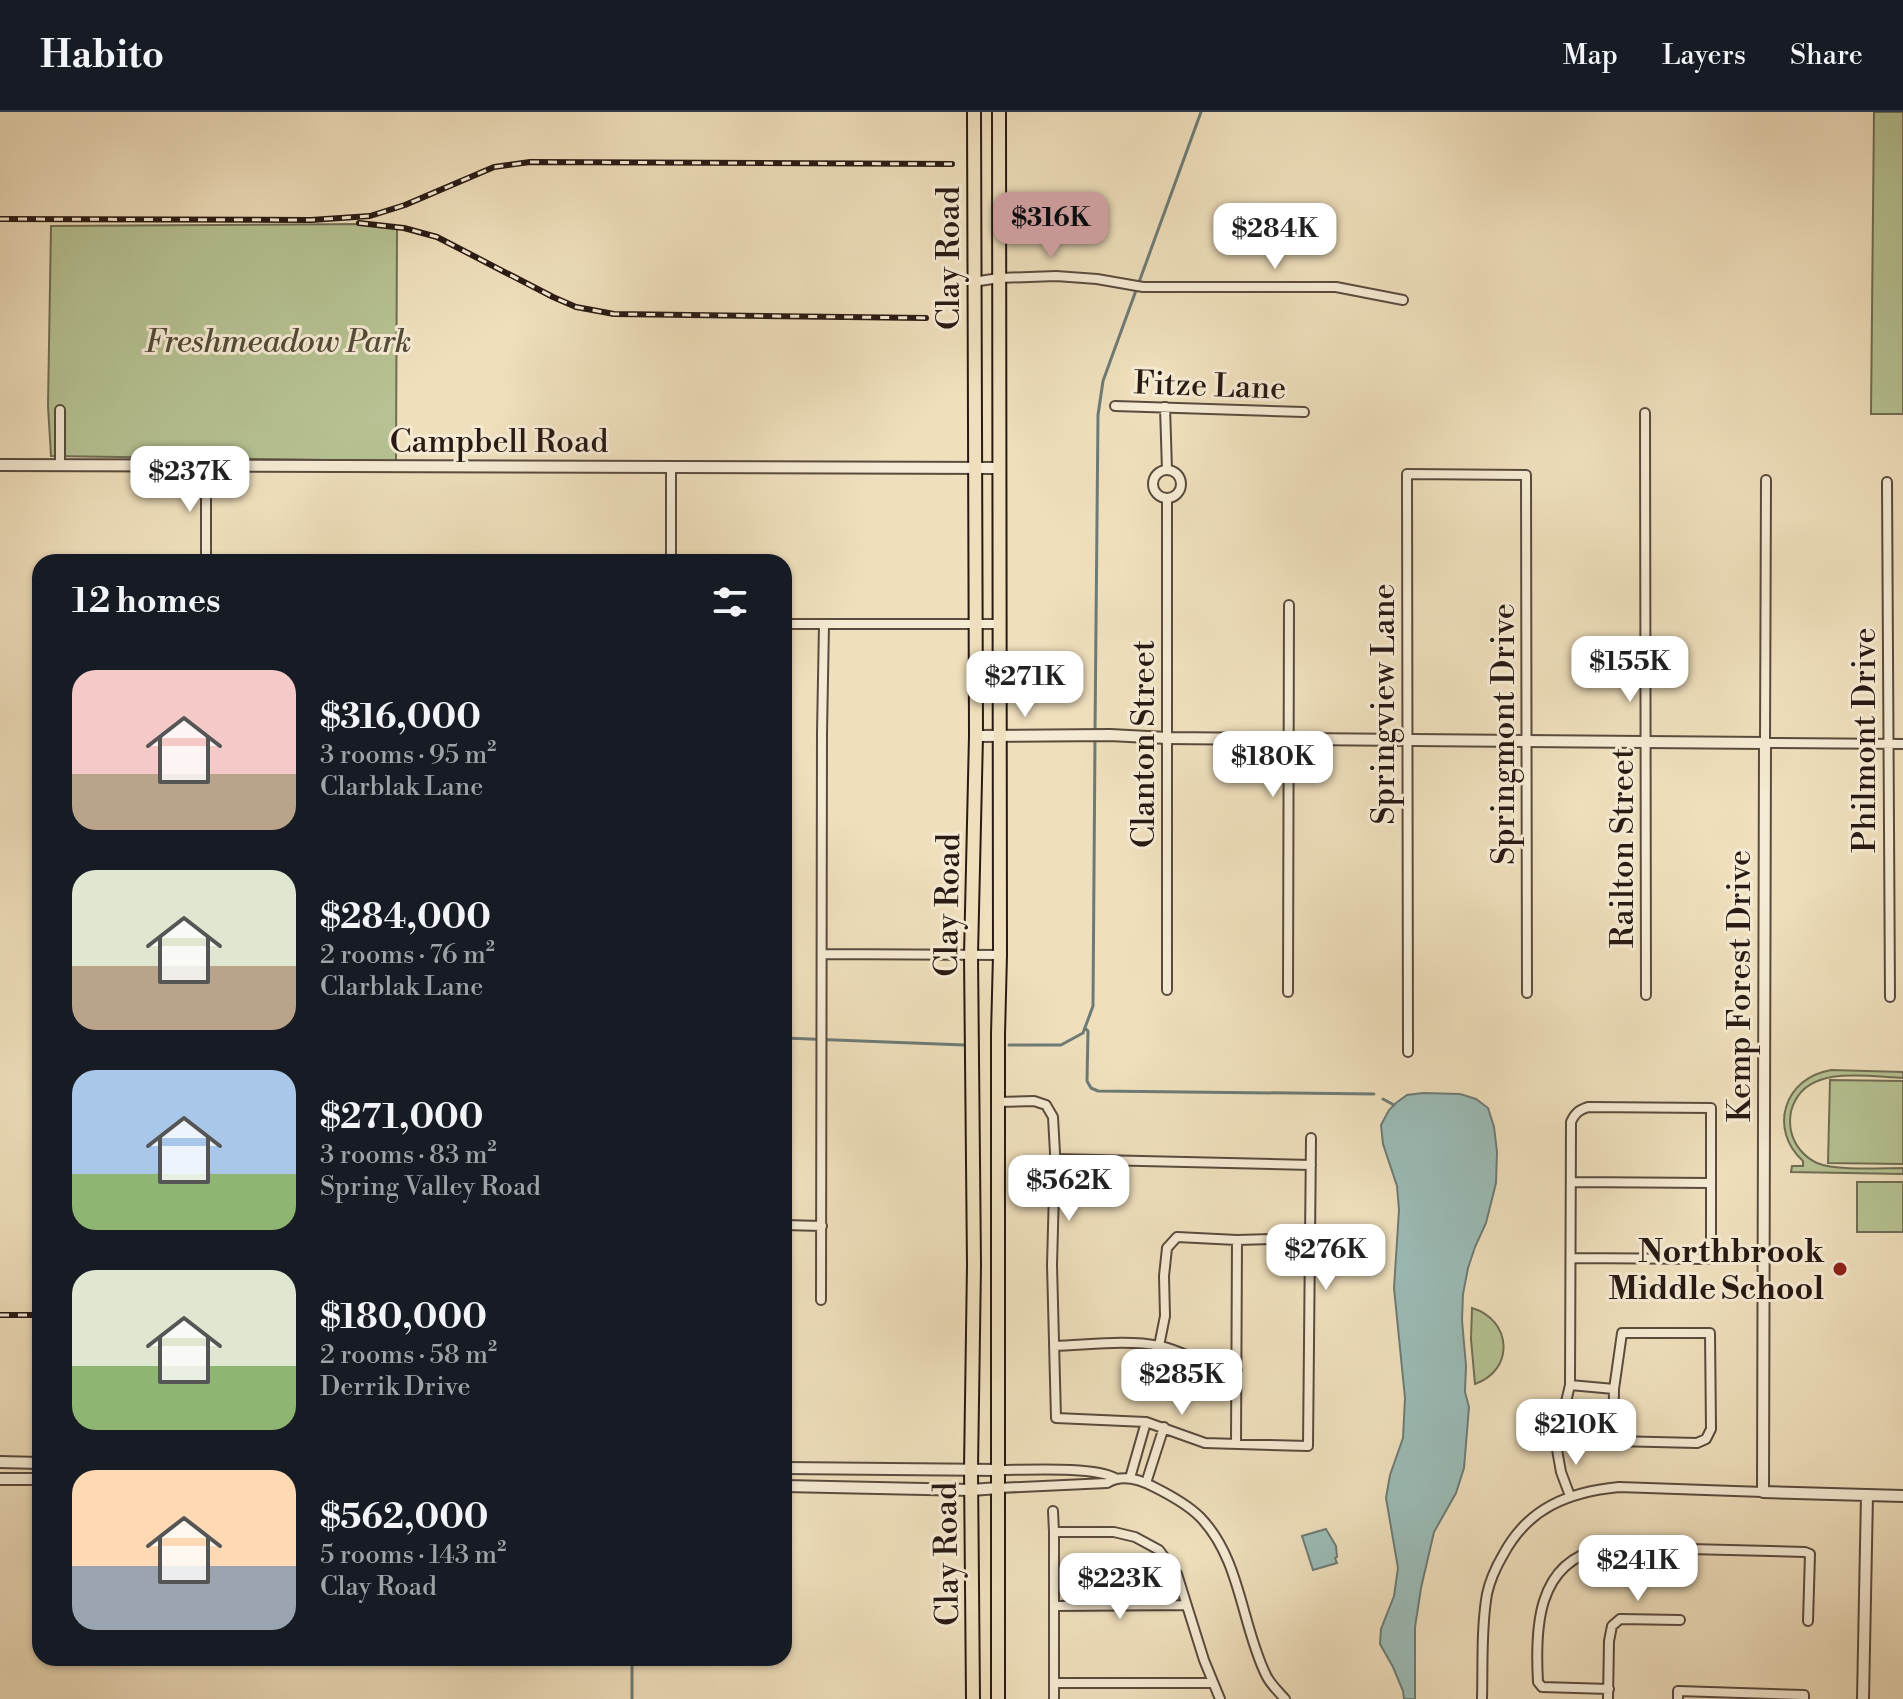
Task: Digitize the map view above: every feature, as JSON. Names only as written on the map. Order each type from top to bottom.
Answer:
[{"type":"main road","name":"Clay Road","points":[[973,1699],[971,955],[976,736],[974,112]]},
{"type":"main road","name":"Clay Road","points":[[998,1699],[999,112]]},
{"type":"main road","points":[[974,339],[998,346]]},
{"type":"main road","points":[[974,1265],[998,1267]]},
{"type":"street","points":[[973,282],[1056,276],[1143,287],[1336,287],[1403,300]]},
{"type":"street","name":"Fitze Lane","points":[[1115,406],[1304,412]]},
{"type":"street","name":"Clanton Street","points":[[1165,407],[1167,470]]},
{"type":"street","points":[[60,410],[60,465]]},
{"type":"street","name":"Railton Street","points":[[1645,413],[1646,995]]},
{"type":"street","name":"Campbell Road","points":[[0,465],[999,468]]},
{"type":"street","points":[[206,465],[206,554]]},
{"type":"street","points":[[671,467],[671,554]]},
{"type":"street","name":"Clanton Street","points":[[1167,470],[1177,474],[1181,484],[1177,494],[1167,498],[1157,494],[1153,484],[1157,475],[1167,470]]},
{"type":"street","name":"Springview Lane","points":[[1408,1052],[1407,474],[1526,475]]},
{"type":"street","name":"Springmont Drive","points":[[1526,475],[1527,993]]},
{"type":"street","name":"Kemp Forest Drive","points":[[1763,1492],[1766,480]]},
{"type":"street","name":"Philmont Drive","points":[[1887,482],[1890,997]]},
{"type":"street","name":"Clanton Street","points":[[1167,498],[1167,990]]},
{"type":"street","points":[[1288,992],[1289,605]]},
{"type":"street","points":[[792,624],[999,624]]},
{"type":"street","points":[[821,1300],[824,624]]},
{"type":"street","points":[[976,736],[1903,744]]},
{"type":"street","points":[[823,954],[1000,955]]},
{"type":"street","points":[[998,1102],[1034,1101],[1046,1105],[1053,1117],[1052,1265],[1056,1418],[1146,1422],[1205,1443],[1308,1446],[1311,1138]]},
{"type":"street","points":[[1570,1496],[1561,1472],[1556,1444],[1570,1385],[1571,1122],[1574,1115],[1588,1107],[1711,1108],[1711,1259],[1571,1258]]},
{"type":"street","points":[[1055,1159],[1311,1165]]},
{"type":"street","points":[[1571,1182],[1711,1183]]},
{"type":"street","points":[[792,1225],[822,1226]]},
{"type":"street","points":[[1159,1346],[1165,1316],[1167,1248],[1177,1237],[1237,1240],[1310,1238]]},
{"type":"street","points":[[1236,1444],[1237,1240]]},
{"type":"street","points":[[1622,1333],[1710,1333],[1711,1429],[1706,1439],[1697,1443],[1613,1441],[1614,1389],[1622,1333]]},
{"type":"street","points":[[1054,1346],[1124,1343],[1159,1346],[1227,1370],[1237,1370]]},
{"type":"street","points":[[1570,1385],[1614,1389]]},
{"type":"street","points":[[1130,1478],[1146,1422]]},
{"type":"street","points":[[1146,1483],[1164,1427]]},
{"type":"street","points":[[0,1462],[32,1463]]},
{"type":"street","points":[[792,1468],[1091,1472],[1146,1483],[1199,1516],[1212,1532],[1230,1567],[1267,1678],[1285,1699]]},
{"type":"street","points":[[792,1486],[971,1490],[1107,1483],[1115,1478]]},
{"type":"street","points":[[0,1479],[32,1479]]},
{"type":"street","points":[[1482,1699],[1484,1613],[1494,1570],[1513,1536],[1546,1507],[1570,1496],[1619,1487],[1903,1496]]},
{"type":"street","points":[[1863,1699],[1867,1495]]},
{"type":"street","points":[[1053,1511],[1054,1699]]},
{"type":"street","points":[[1054,1532],[1114,1532],[1135,1537],[1159,1550],[1177,1574],[1220,1699]]},
{"type":"street","points":[[1609,1689],[1542,1687],[1538,1682],[1539,1620],[1546,1592],[1563,1568],[1591,1552],[1616,1548],[1805,1552],[1810,1554],[1808,1621]]},
{"type":"street","points":[[1054,1606],[1186,1605]]},
{"type":"street","points":[[1608,1699],[1612,1626],[1620,1619],[1680,1620]]},
{"type":"street","points":[[1054,1683],[1212,1683]]},
{"type":"street","points":[[1678,1699],[1678,1691],[1737,1696],[1804,1695],[1804,1699]]},
{"type":"green space","points":[[1874,112],[1903,112],[1903,414],[1871,414]]},
{"type":"green space","name":"Freshmeadow Park","points":[[369,224],[397,227],[396,461],[51,456],[48,406],[51,226]]},
{"type":"green space","points":[[1831,1070],[1903,1072],[1903,1078],[1859,1075],[1815,1082],[1803,1090],[1790,1115],[1792,1136],[1797,1146],[1808,1157],[1825,1166],[1903,1168],[1903,1174],[1791,1172],[1792,1166],[1803,1166],[1803,1161],[1786,1134],[1786,1106],[1802,1083]]},
{"type":"green space","points":[[1830,1080],[1903,1081],[1903,1164],[1828,1163]]},
{"type":"green space","points":[[1857,1182],[1903,1182],[1903,1232],[1857,1232]]},
{"type":"green space","points":[[1472,1308],[1495,1323],[1504,1345],[1497,1368],[1475,1384],[1471,1339]]},
{"type":"water","points":[[1460,1094],[1476,1099],[1488,1108],[1497,1152],[1496,1183],[1486,1223],[1468,1268],[1463,1294],[1465,1392],[1469,1407],[1464,1468],[1456,1493],[1434,1532],[1415,1627],[1415,1699],[1404,1699],[1393,1667],[1380,1644],[1381,1629],[1394,1596],[1398,1568],[1386,1498],[1390,1475],[1403,1438],[1405,1398],[1394,1288],[1399,1210],[1397,1186],[1383,1144],[1381,1125],[1396,1103],[1407,1095]]},
{"type":"water","points":[[1326,1529],[1336,1546],[1337,1563],[1313,1570],[1302,1536]]},
{"type":"waterway","points":[[1095,732],[1098,415],[1103,381],[1201,112]]},
{"type":"waterway","points":[[1009,1045],[1061,1045],[1083,1033],[1093,1006],[1095,739]]},
{"type":"waterway","points":[[1086,1029],[1087,1081],[1091,1088],[1098,1091],[1374,1094]]},
{"type":"waterway","points":[[792,1038],[964,1045]]},
{"type":"waterway","points":[[1383,1099],[1394,1105]]},
{"type":"waterway","points":[[632,1666],[632,1699]]},
{"type":"railway","points":[[0,219],[311,220],[370,216],[405,205],[494,167],[530,162],[952,164]]},
{"type":"railway","points":[[359,223],[404,228],[437,237],[553,297],[576,307],[614,314],[926,318]]},
{"type":"railway","points":[[0,1315],[32,1315]]},
{"type":"place","name":"Northbrook Middle School","points":[[1840,1269]]}]
